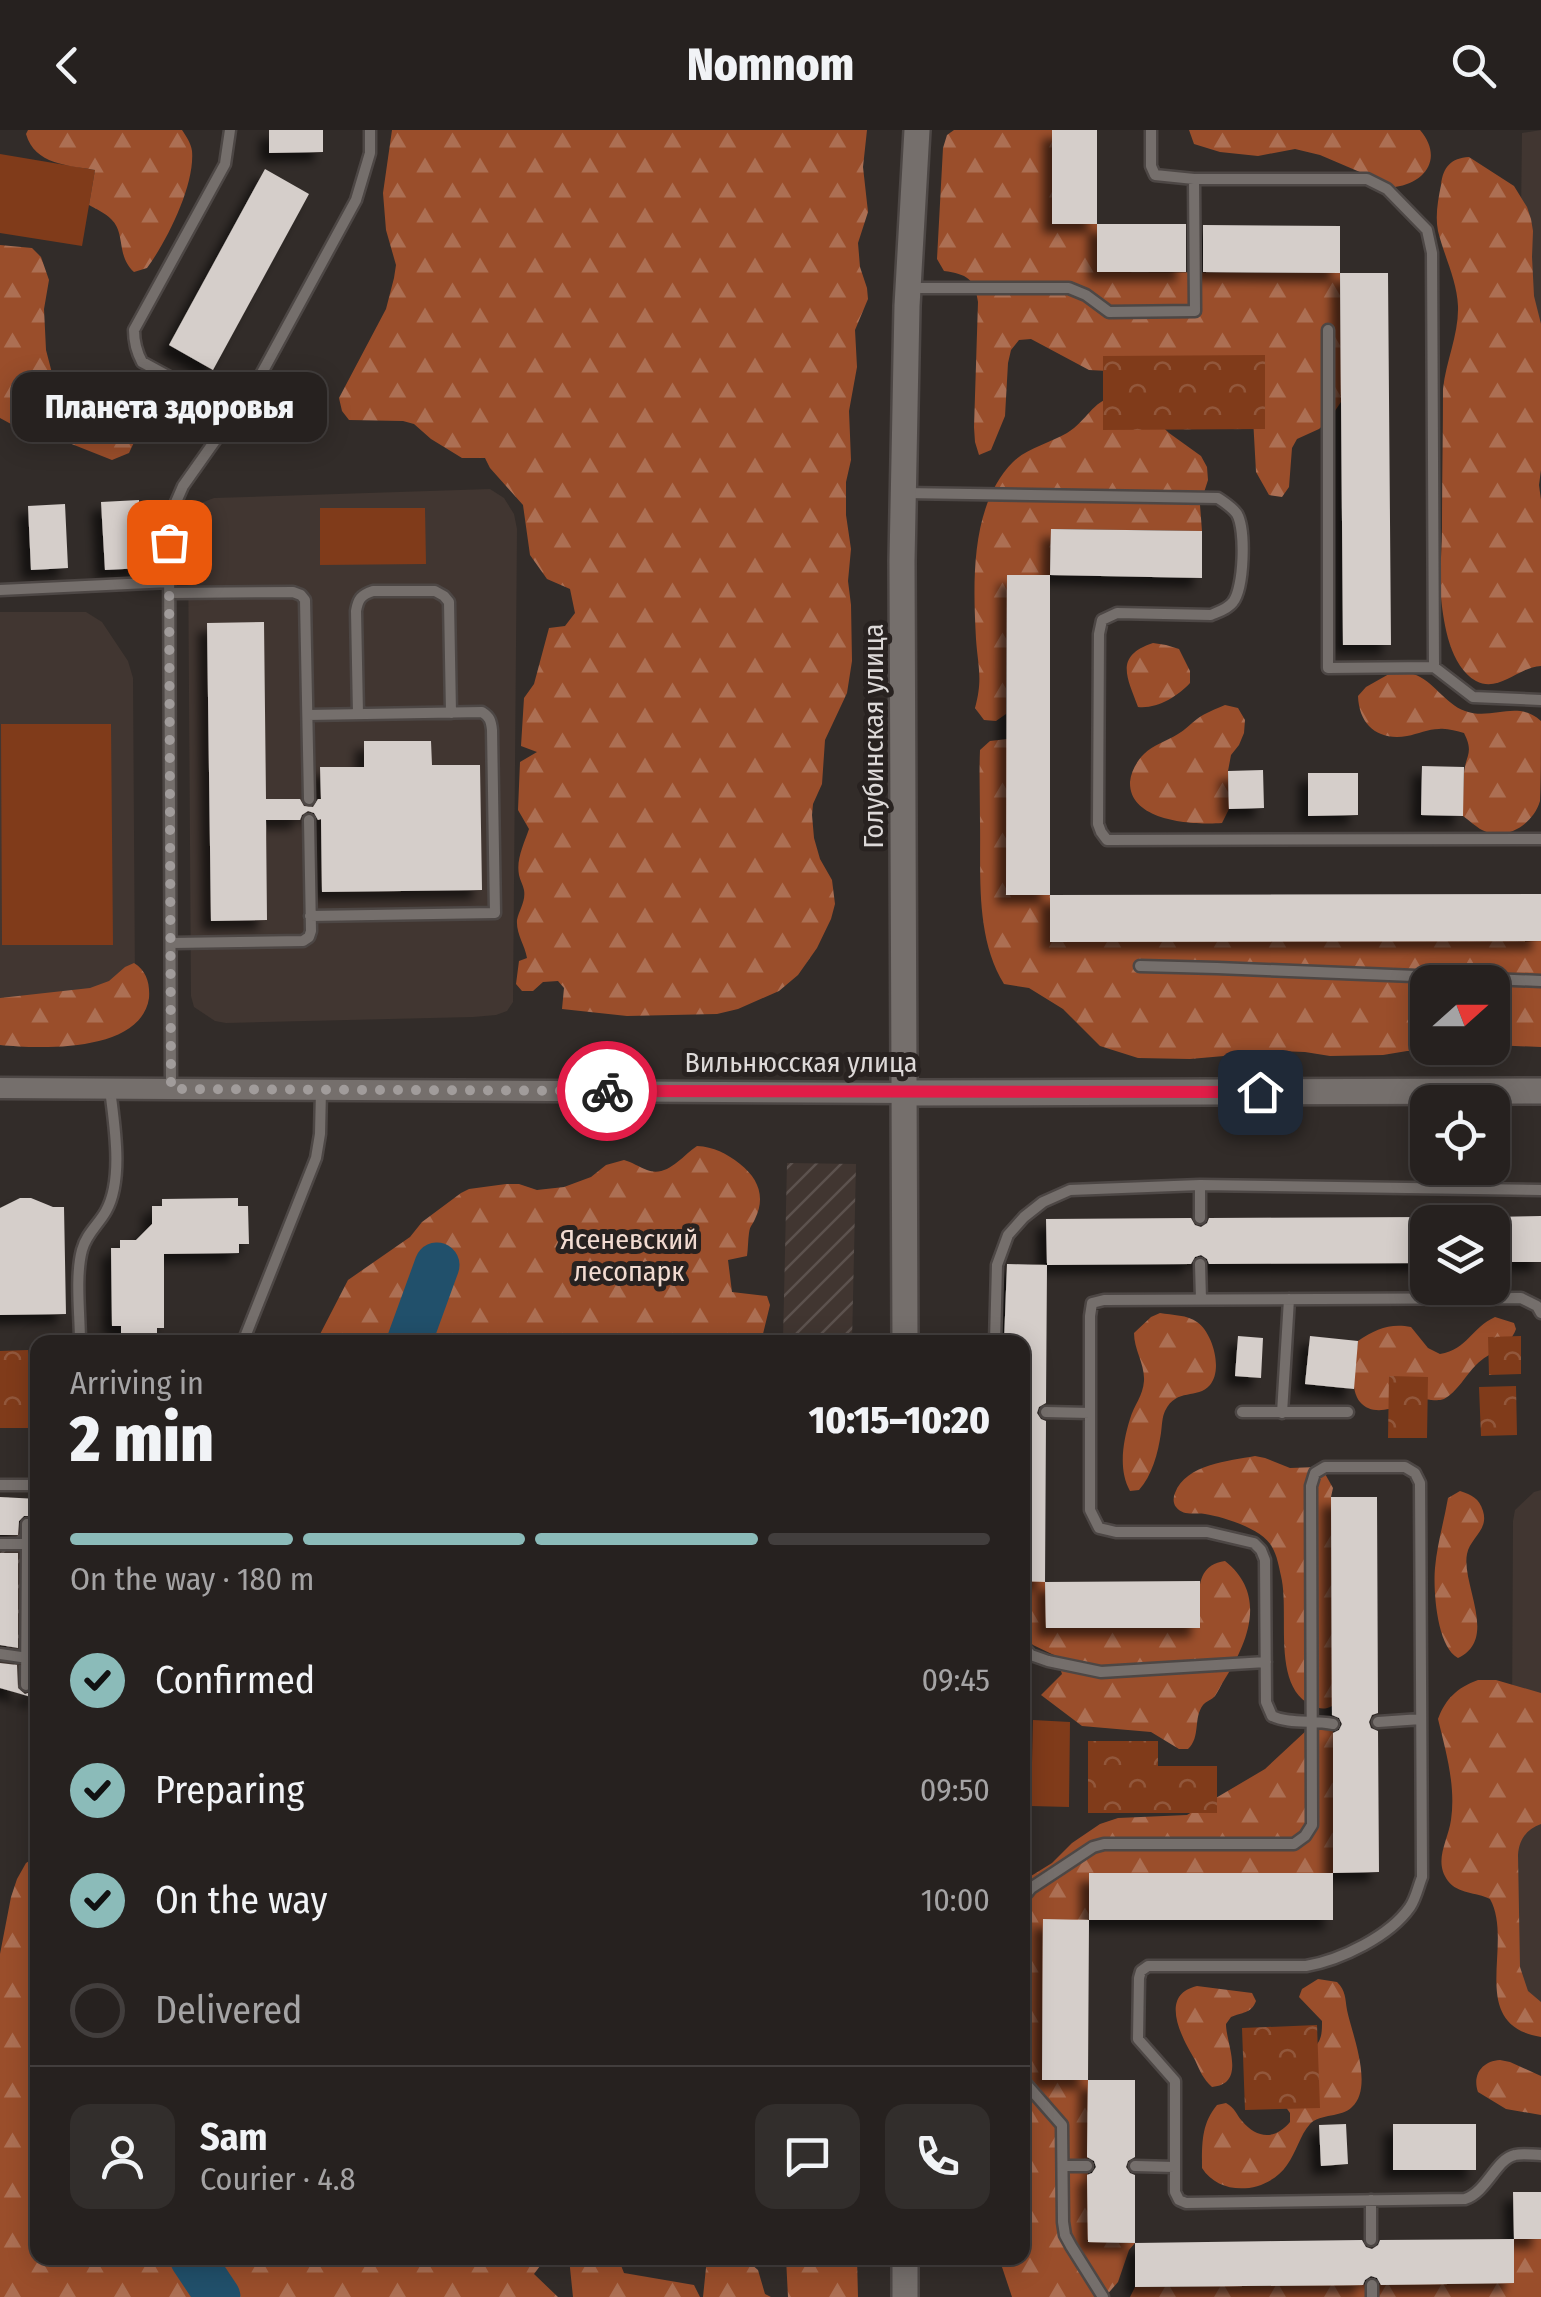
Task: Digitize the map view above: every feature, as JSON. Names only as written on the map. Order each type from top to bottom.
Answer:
[{"type":"street","name":"Голубинская улица","points":[[904,1335],[903,492],[916,130]]},
{"type":"street","name":"Вильнюсская улица","points":[[0,1088],[904,1093],[1541,1091]]},
{"type":"street","points":[[905,2265],[905,2297]]},
{"type":"lane","points":[[230,130],[225,164],[134,330],[134,341],[142,362],[234,412]]},
{"type":"lane","points":[[171,1089],[172,509],[183,486],[258,380],[356,200],[370,153],[370,130]]},
{"type":"lane","points":[[1150,130],[1155,175],[1194,179],[1367,179],[1386,189],[1427,230],[1432,253],[1434,667]]},
{"type":"lane","points":[[908,288],[1069,288],[1108,312],[1195,311],[1194,179]]},
{"type":"lane","points":[[1328,330],[1328,668],[1434,667],[1474,697],[1541,700]]},
{"type":"lane","points":[[903,492],[1218,498],[1234,509],[1242,525],[1242,575],[1235,601],[1211,614],[1118,613],[1102,620],[1098,634],[1098,824],[1106,840],[1541,838]]},
{"type":"lane","points":[[0,590],[170,588],[301,594],[307,608],[309,799]]},
{"type":"lane","points":[[358,714],[358,600],[372,592],[404,591],[434,591],[448,602],[451,713]]},
{"type":"lane","points":[[308,715],[482,712],[492,721],[496,913],[310,916]]},
{"type":"lane","points":[[172,943],[303,942],[309,937],[309,820]]},
{"type":"lane","points":[[1140,966],[1541,981]]},
{"type":"lane","points":[[80,1335],[82,1250],[107,1210],[115,1182],[110,1089]]},
{"type":"lane","points":[[246,1335],[316,1158],[321,1090]]},
{"type":"lane","points":[[996,1335],[997,1265],[1008,1235],[1043,1202],[1070,1190],[1200,1185],[1541,1190]]},
{"type":"lane","points":[[1200,1185],[1200,1218]]},
{"type":"lane","points":[[1200,1264],[1201,1299]]},
{"type":"lane","points":[[1332,1724],[1282,1721],[1272,1716],[1266,1702],[1265,1560],[1254,1543],[1207,1532],[1116,1532],[1099,1528],[1090,1510],[1092,1303],[1521,1298],[1537,1306],[1541,1313]]},
{"type":"lane","points":[[1282,1413],[1290,1299]]},
{"type":"lane","points":[[1046,1412],[1090,1413]]},
{"type":"lane","points":[[1242,1412],[1348,1412]]},
{"type":"lane","points":[[1030,1888],[1104,1844],[1294,1844],[1305,1836],[1312,1824],[1314,1474],[1324,1467],[1405,1467],[1415,1473],[1420,1483],[1422,1877],[1411,1905],[1396,1924],[1378,1937],[1318,1964],[1148,1966],[1141,1971],[1138,2039],[1175,2081],[1175,2192],[1179,2200],[1465,2200],[1480,2191],[1506,2159],[1514,2155],[1541,2155]]},
{"type":"lane","points":[[0,1485],[30,1486]]},
{"type":"lane","points":[[26,1685],[27,1524]]},
{"type":"lane","points":[[0,1544],[27,1544]]},
{"type":"lane","points":[[1030,1653],[1048,1661],[1101,1672],[1266,1662]]},
{"type":"lane","points":[[0,1654],[28,1658]]},
{"type":"lane","points":[[1378,1722],[1421,1719]]},
{"type":"lane","points":[[1030,2089],[1062,2125],[1066,2235],[1103,2297]]},
{"type":"lane","points":[[1063,2166],[1088,2166]]},
{"type":"lane","points":[[1135,2166],[1176,2166]]},
{"type":"lane","points":[[1371,2200],[1372,2240]]},
{"type":"shaded area","points":[[1541,130],[1541,372],[1519,372],[1522,133]]},
{"type":"shaded area","points":[[490,489],[504,498],[514,514],[517,529],[513,1002],[507,1011],[473,1017],[215,1021],[194,1007],[191,996],[188,540],[194,513],[201,503],[214,498]]},
{"type":"shaded area","points":[[0,612],[86,612],[102,622],[128,661],[133,678],[135,982],[0,1018]]},
{"type":"shaded area","points":[[787,1163],[856,1164],[852,1335],[783,1335]]},
{"type":"shaded area","points":[[1541,1490],[1541,1741],[1512,1719],[1513,1521],[1515,1510]]},
{"type":"shaded area","points":[[0,1497],[30,1499],[30,1694],[0,1688]]},
{"type":"shaded area","points":[[1541,1765],[1541,2021],[1520,2014],[1514,1779]]},
{"type":"green space","points":[[28,130],[182,130],[192,151],[189,180],[171,228],[147,268],[134,272],[128,266],[116,225],[89,205],[95,170],[45,158],[30,144]]},
{"type":"green space","points":[[392,130],[867,130],[863,167],[868,212],[858,243],[868,299],[855,330],[857,367],[849,411],[851,460],[846,482],[852,661],[847,693],[825,740],[822,784],[812,815],[814,838],[832,880],[835,904],[817,948],[798,975],[779,991],[738,1009],[717,1014],[627,1016],[562,1009],[564,988],[558,981],[543,982],[533,991],[522,991],[516,984],[519,961],[527,958],[517,925],[524,894],[519,863],[529,829],[518,810],[520,762],[537,752],[521,746],[524,698],[534,684],[549,628],[565,626],[575,613],[570,589],[547,579],[530,555],[523,505],[485,458],[462,458],[414,424],[349,420],[342,411],[339,398],[386,309],[394,278],[396,265],[386,230],[383,193]]},
{"type":"green space","points":[[954,130],[1052,130],[1053,224],[1097,224],[1097,272],[1340,273],[1341,402],[1319,429],[1297,439],[1292,448],[1289,487],[1282,497],[1269,495],[1256,472],[1253,418],[1128,372],[1089,370],[1031,339],[1019,340],[1011,350],[1005,416],[991,450],[979,455],[974,427],[977,294],[969,279],[944,271],[937,259],[943,148],[947,135]]},
{"type":"green space","points":[[1189,130],[1420,130],[1431,159],[1416,180],[1395,187],[1320,155],[1295,149],[1258,156],[1220,152],[1194,144]]},
{"type":"green space","points":[[0,154],[95,170],[82,246],[0,233]]},
{"type":"green space","points":[[1469,157],[1514,186],[1527,207],[1533,231],[1534,296],[1541,324],[1541,666],[1493,684],[1476,681],[1460,666],[1447,632],[1440,589],[1443,389],[1458,306],[1437,214],[1446,168],[1457,159]]},
{"type":"green space","points":[[0,245],[32,248],[41,257],[49,280],[44,309],[46,350],[53,377],[120,413],[137,436],[129,453],[112,460],[59,439],[22,430],[0,418]]},
{"type":"green space","points":[[1265,355],[1265,429],[1103,430],[1103,356]]},
{"type":"green space","points":[[1115,396],[1150,415],[1201,456],[1208,480],[1200,505],[1202,531],[1051,529],[1050,575],[1007,575],[1006,714],[996,721],[984,720],[975,708],[979,681],[974,594],[977,546],[989,500],[999,480],[1019,457],[1067,433],[1100,402]]},
{"type":"green space","points":[[320,508],[425,508],[426,564],[320,565]]},
{"type":"green space","points":[[1153,643],[1179,649],[1190,671],[1190,683],[1166,701],[1138,707],[1128,677],[1128,661]]},
{"type":"green space","points":[[1411,673],[1420,677],[1465,711],[1523,712],[1541,721],[1540,801],[1525,824],[1509,832],[1491,833],[1463,816],[1469,749],[1464,733],[1442,729],[1387,736],[1366,723],[1358,696],[1389,674]]},
{"type":"green space","points":[[1225,705],[1238,708],[1245,720],[1244,733],[1231,755],[1229,809],[1222,823],[1166,818],[1140,806],[1130,782],[1141,757]]},
{"type":"green space","points":[[1,724],[111,724],[113,945],[2,945]]},
{"type":"green space","points":[[1007,739],[1007,895],[1050,895],[1051,941],[1541,941],[1541,1047],[1510,1046],[1510,965],[1410,965],[1410,1051],[1330,1056],[1279,1051],[1190,1059],[1138,1058],[1100,1046],[1063,1009],[1029,988],[1004,984],[995,966],[984,926],[980,884],[980,750],[990,741]]},
{"type":"green space","points":[[134,963],[147,978],[149,998],[142,1016],[128,1029],[86,1044],[0,1045],[0,998],[90,988],[109,981]]},
{"type":"green space","name":"Ясеневский лесопарк","points":[[697,1146],[714,1149],[746,1169],[758,1188],[760,1203],[749,1230],[747,1256],[728,1260],[732,1292],[767,1296],[770,1305],[763,1335],[320,1335],[348,1280],[469,1189],[506,1184],[537,1190],[564,1187],[624,1160],[654,1172],[674,1165]]},
{"type":"green space","points":[[1160,1313],[1189,1318],[1203,1327],[1214,1352],[1216,1370],[1210,1385],[1175,1399],[1165,1411],[1151,1471],[1139,1490],[1130,1491],[1124,1474],[1124,1446],[1144,1381],[1134,1333]]},
{"type":"green space","points":[[1495,1317],[1514,1323],[1513,1335],[1476,1365],[1444,1399],[1373,1410],[1356,1396],[1358,1341],[1377,1330],[1411,1327],[1428,1348],[1440,1354],[1457,1348]]},
{"type":"green space","points":[[1521,1336],[1521,1374],[1489,1375],[1488,1337]]},
{"type":"green space","points":[[28,1350],[29,1428],[0,1428],[0,1351]]},
{"type":"green space","points":[[1389,1376],[1428,1377],[1427,1438],[1388,1438]]},
{"type":"green space","points":[[1516,1386],[1517,1435],[1481,1436],[1479,1387]]},
{"type":"green space","points":[[1255,1456],[1290,1468],[1317,1467],[1333,1488],[1332,1706],[1327,1708],[1311,1705],[1291,1682],[1284,1647],[1281,1576],[1267,1541],[1242,1525],[1182,1512],[1174,1504],[1181,1483],[1198,1470]]},
{"type":"green space","points":[[1460,1491],[1477,1500],[1484,1518],[1467,1554],[1476,1638],[1458,1658],[1445,1643],[1441,1631],[1435,1578],[1448,1498]]},
{"type":"green space","points":[[1225,1561],[1238,1574],[1250,1604],[1250,1620],[1232,1667],[1215,1696],[1200,1710],[1188,1749],[1179,1749],[1151,1732],[1082,1726],[1041,1695],[1062,1674],[1056,1656],[1030,1642],[1030,1581],[1045,1581],[1047,1628],[1200,1628],[1200,1587],[1206,1570]]},
{"type":"green space","points":[[1478,1680],[1496,1680],[1541,1693],[1541,1824],[1525,1835],[1518,1855],[1520,1967],[1528,1991],[1541,2002],[1541,2037],[1518,2029],[1504,2016],[1498,1999],[1498,1938],[1490,1899],[1452,1885],[1442,1866],[1452,1795],[1438,1719],[1453,1695]]},
{"type":"green space","points":[[1033,1720],[1070,1722],[1069,1807],[1031,1806]]},
{"type":"green space","points":[[1333,1724],[1333,1873],[1090,1873],[1089,1920],[1044,1920],[1042,2079],[1088,2080],[1088,2242],[1135,2243],[1118,2282],[1105,2297],[1012,2297],[1001,2265],[1030,2265],[1030,1877],[1100,1824],[1118,1818],[1187,1815],[1265,1769],[1317,1725]]},
{"type":"green space","points":[[1088,1741],[1158,1741],[1158,1766],[1217,1766],[1217,1813],[1088,1813]]},
{"type":"green space","points":[[30,1860],[30,2265],[541,2265],[534,2274],[558,2297],[0,2297],[0,1954],[11,1897]]},
{"type":"green space","points":[[1318,1979],[1337,1982],[1344,1992],[1360,2060],[1358,2098],[1347,2110],[1310,2124],[1287,2165],[1268,2182],[1244,2188],[1221,2184],[1202,2168],[1208,2120],[1217,2105],[1226,2103],[1260,2134],[1278,2132],[1290,2122],[1285,2106],[1322,2029],[1322,2021],[1299,1997],[1302,1989]]},
{"type":"green space","points":[[1197,1986],[1252,1993],[1256,2001],[1226,2024],[1232,2071],[1223,2084],[1212,2087],[1200,2071],[1176,2018],[1178,1998]]},
{"type":"green space","points":[[1317,2025],[1320,2108],[1245,2110],[1242,2028]]},
{"type":"green space","points":[[1500,2060],[1541,2076],[1541,2115],[1506,2109],[1478,2092],[1476,2080],[1480,2070]]},
{"type":"green space","points":[[1513,2239],[1541,2239],[1541,2297],[1130,2297],[1135,2287],[1513,2283]]},
{"type":"green space","points":[[570,2265],[621,2265],[624,2273],[694,2285],[700,2297],[573,2297]]},
{"type":"green space","points":[[706,2265],[752,2265],[758,2270],[765,2294],[771,2297],[703,2297]]},
{"type":"green space","points":[[786,2265],[857,2265],[858,2297],[788,2297]]},
{"type":"building","points":[[269,130],[323,130],[323,152],[269,153]]},
{"type":"building","points":[[1052,130],[1097,130],[1097,224],[1052,224]]},
{"type":"building","points":[[265,169],[309,194],[213,370],[169,345]]},
{"type":"building","points":[[1097,224],[1186,224],[1186,272],[1097,272]]},
{"type":"building","points":[[1203,225],[1340,226],[1340,273],[1203,272]]},
{"type":"building","points":[[1340,273],[1388,273],[1391,645],[1343,645]]},
{"type":"building","points":[[139,500],[140,523],[151,523],[152,546],[142,546],[143,568],[105,570],[101,502]]},
{"type":"building","points":[[65,504],[68,568],[31,570],[28,506]]},
{"type":"building","points":[[1051,529],[1202,531],[1202,578],[1050,575]]},
{"type":"building","points":[[1007,575],[1050,575],[1050,895],[1006,895]]},
{"type":"building","points":[[264,622],[266,799],[300,799],[304,806],[313,807],[321,799],[320,767],[364,767],[364,741],[431,741],[432,765],[480,765],[482,890],[322,892],[321,819],[308,811],[300,820],[266,820],[267,920],[211,921],[207,623]]},
{"type":"building","points":[[1422,766],[1464,767],[1463,816],[1421,815]]},
{"type":"building","points":[[1263,770],[1264,808],[1229,809],[1228,771]]},
{"type":"building","points":[[1308,773],[1358,773],[1358,815],[1308,816]]},
{"type":"building","points":[[1541,894],[1541,941],[1050,942],[1050,895]]},
{"type":"building","points":[[20,1198],[64,1207],[66,1314],[0,1315],[0,1208]]},
{"type":"building","points":[[238,1198],[238,1206],[248,1206],[249,1244],[239,1244],[239,1253],[164,1254],[164,1328],[157,1328],[157,1335],[121,1335],[121,1326],[112,1326],[111,1248],[120,1248],[120,1240],[136,1240],[152,1224],[152,1206],[162,1206],[162,1199]]},
{"type":"building","points":[[1541,1216],[1541,1262],[1510,1262],[1510,1217]]},
{"type":"building","points":[[1410,1217],[1410,1263],[1209,1264],[1201,1255],[1191,1264],[1047,1265],[1046,1219],[1191,1218],[1201,1227],[1209,1218]]},
{"type":"building","points":[[1007,1264],[1047,1265],[1046,1403],[1037,1413],[1046,1421],[1045,1582],[1030,1581],[1030,1335],[1004,1335]]},
{"type":"building","points":[[1238,1336],[1263,1338],[1261,1378],[1235,1376]]},
{"type":"building","points":[[1310,1336],[1358,1341],[1354,1389],[1305,1384]]},
{"type":"building","points":[[0,1497],[30,1499],[30,1516],[19,1521],[18,1535],[0,1535]]},
{"type":"building","points":[[1331,1497],[1377,1497],[1378,1713],[1369,1722],[1378,1731],[1379,1872],[1333,1873],[1333,1733],[1342,1724],[1332,1715]]},
{"type":"building","points":[[0,1553],[18,1553],[18,1648],[0,1645]]},
{"type":"building","points":[[1200,1581],[1200,1628],[1046,1628],[1045,1582]]},
{"type":"building","points":[[0,1663],[17,1665],[18,1688],[25,1694],[30,1692],[30,1697],[0,1688]]},
{"type":"building","points":[[1089,1873],[1333,1873],[1333,1920],[1089,1920]]},
{"type":"building","points":[[1043,1919],[1089,1920],[1088,2080],[1042,2080]]},
{"type":"building","points":[[1088,2080],[1135,2080],[1135,2157],[1126,2167],[1135,2175],[1135,2243],[1088,2242],[1087,2175],[1096,2167],[1087,2157]]},
{"type":"building","points":[[1346,2124],[1348,2164],[1321,2166],[1319,2125]]},
{"type":"building","points":[[1393,2124],[1476,2124],[1476,2170],[1393,2170]]},
{"type":"building","points":[[1513,2192],[1541,2192],[1541,2239],[1514,2239]]},
{"type":"building","points":[[1514,2239],[1514,2283],[1381,2285],[1371,2276],[1363,2285],[1135,2287],[1135,2243],[1362,2240],[1372,2249],[1380,2240]]},
{"type":"waterway","points":[[412,1335],[437,1265]]},
{"type":"waterway","points":[[197,2265],[218,2297]]},
{"type":"way so far","points":[[169,542],[171,1089],[607,1091]]},
{"type":"place","name":"Планета здоровья","points":[[169,542]]},
{"type":"route","points":[[607,1091],[1260,1092]]}]
